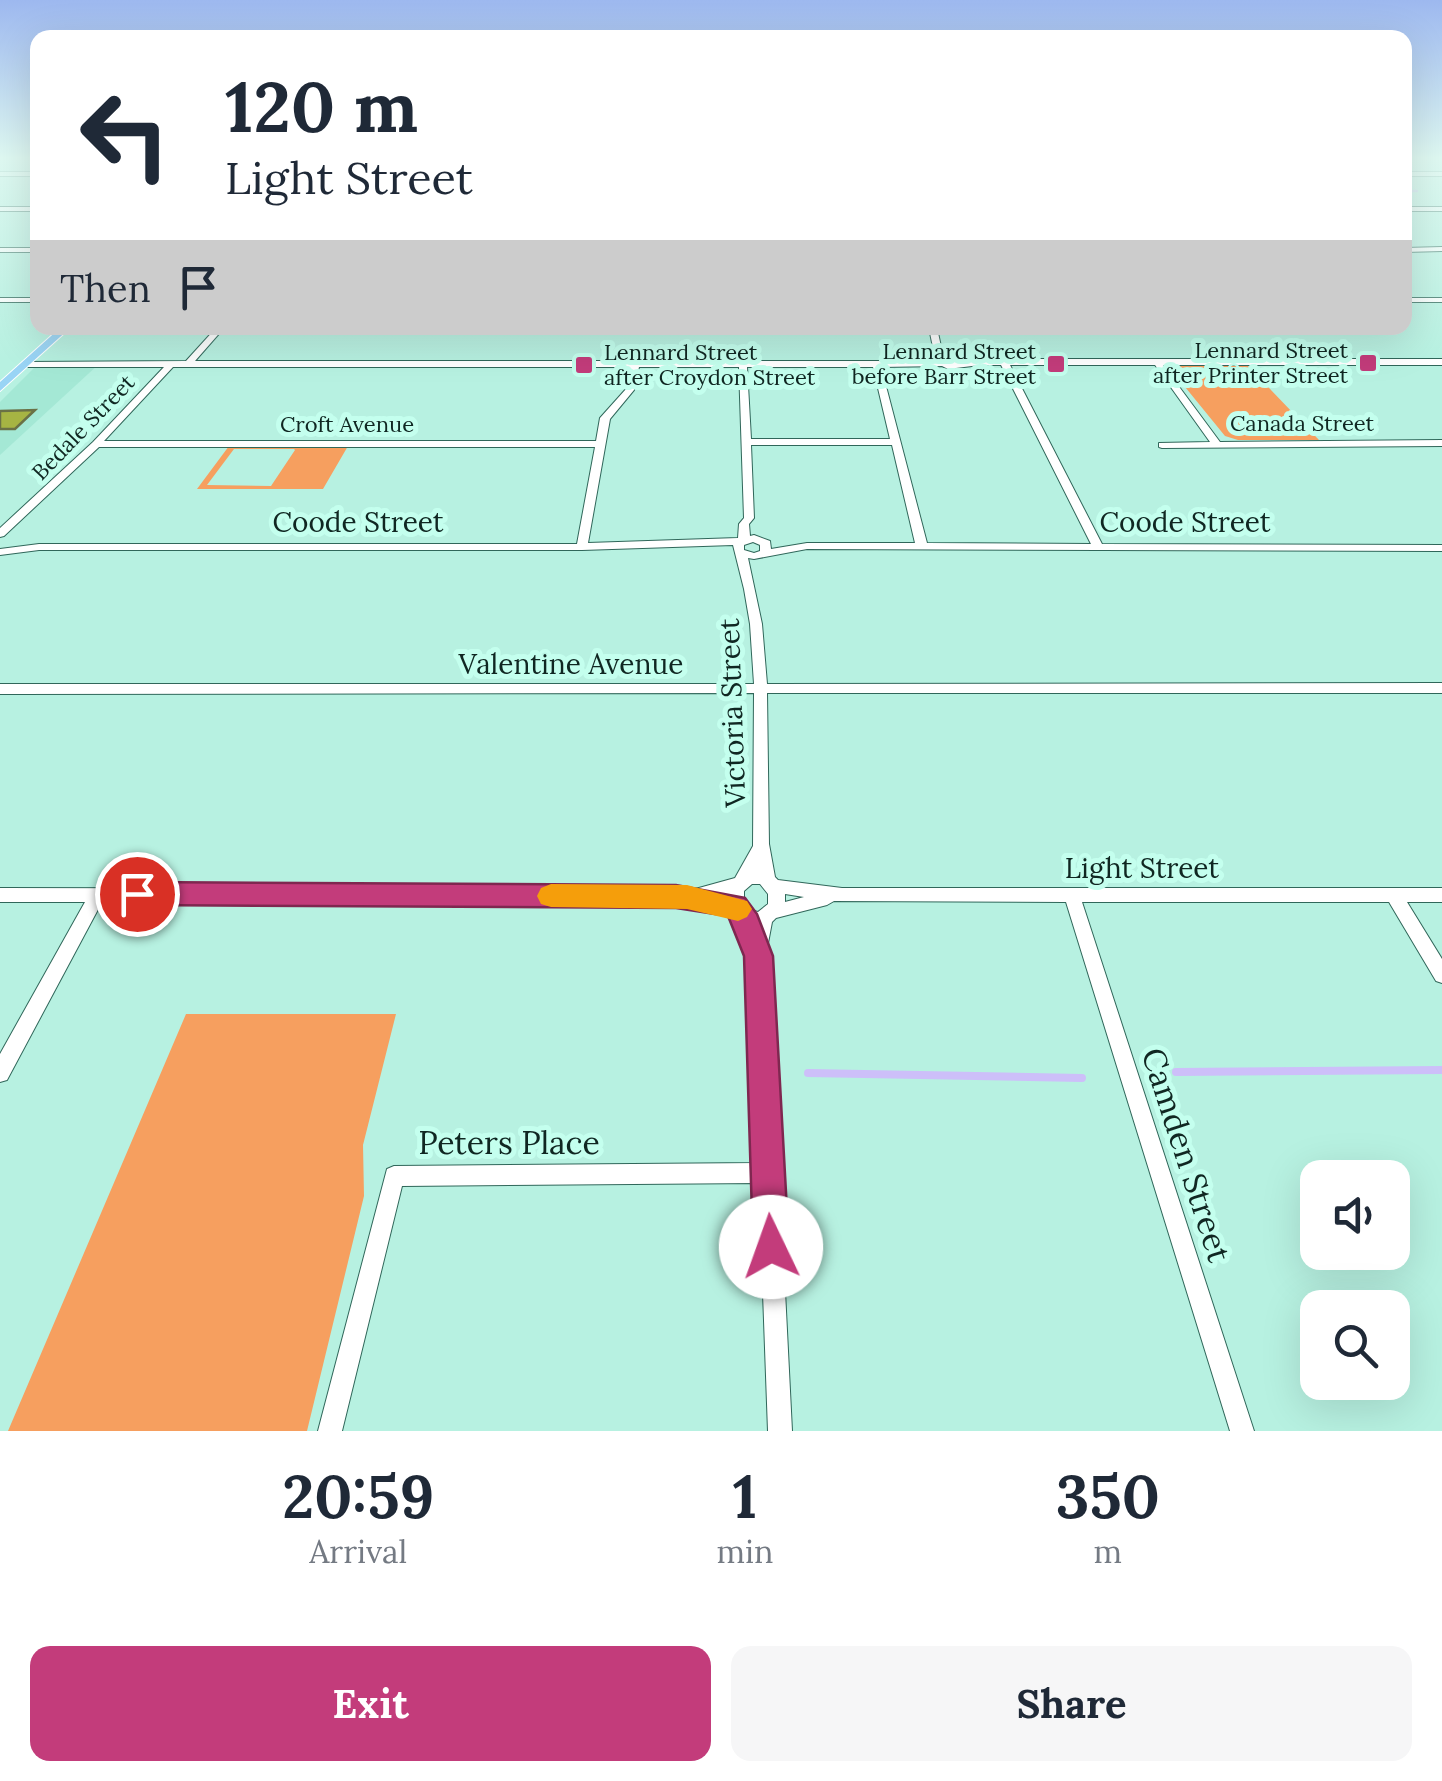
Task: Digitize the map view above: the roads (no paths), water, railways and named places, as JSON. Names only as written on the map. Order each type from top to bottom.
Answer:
[{"type":"main road","points":[[0,380],[47,335]]},
{"type":"main road","points":[[0,388],[58,335]]},
{"type":"street","points":[[0,250],[30,250]]},
{"type":"street","points":[[1412,251],[1442,250]]},
{"type":"street","points":[[0,300],[30,300]]},
{"type":"street","points":[[1412,300],[1442,300]]},
{"type":"street","points":[[190,362],[214,335]]},
{"type":"street","points":[[935,335],[938,360]]},
{"type":"street","points":[[938,344],[954,360]]},
{"type":"street","name":"Bedale Street","points":[[7,537],[20,518],[172,362]]},
{"type":"street","points":[[1004,362],[1098,547]]},
{"type":"street","points":[[1157,362],[1216,444]]},
{"type":"street","points":[[28,364],[1442,362]]},
{"type":"street","points":[[582,547],[605,418],[630,390],[635,363]]},
{"type":"street","points":[[744,363],[749,518],[762,547]]},
{"type":"street","points":[[876,363],[922,546]]},
{"type":"street","points":[[749,442],[894,442]]},
{"type":"street","name":"Canada Street","points":[[1162,444],[1442,442]]},
{"type":"street","name":"Croft Avenue","points":[[96,444],[598,444]]},
{"type":"street","points":[[741,546],[744,524],[749,518]]},
{"type":"street","points":[[1,552],[7,537]]},
{"type":"street","name":"Coode Street","points":[[7,537],[39,546]]},
{"type":"street","name":"Coode Street","points":[[1,552],[39,546],[1442,548]]},
{"type":"street","name":"Victoria Street","points":[[741,546],[752,579],[759,689],[761,846],[771,884]]},
{"type":"street","name":"Victoria Street","points":[[752,579],[762,547]]},
{"type":"street","name":"Valentine Avenue","points":[[0,689],[1442,688]]},
{"type":"street","name":"Victoria Street","points":[[741,883],[761,846]]},
{"type":"street","points":[[687,897],[755,878],[771,884],[779,902],[768,914],[758,956],[780,1431]]},
{"type":"street","points":[[741,883],[734,894],[758,956]]},
{"type":"street","name":"Light Street","points":[[771,884],[842,895],[1442,895]]},
{"type":"street","points":[[0,894],[687,897],[768,914]]},
{"type":"street","points":[[0,1073],[98,894]]},
{"type":"street","name":"Light Street","points":[[768,914],[842,895]]},
{"type":"street","points":[[1394,895],[1442,976]]},
{"type":"street","name":"Camden Street","points":[[1072,896],[1242,1431]]},
{"type":"street","name":"Peters Place","points":[[330,1431],[394,1176],[768,1173]]},
{"type":"waterway","points":[[1176,1072],[1442,1070],[1322,1071]]},
{"type":"waterway","points":[[808,1073],[1082,1078]]},
{"type":"place","name":"Lennard Street after Printer Street","points":[[1368,363]]},
{"type":"place","name":"Lennard Street before Barr Street","points":[[1056,364]]},
{"type":"place","name":"Lennard Street after Croydon Street","points":[[584,365]]}]
